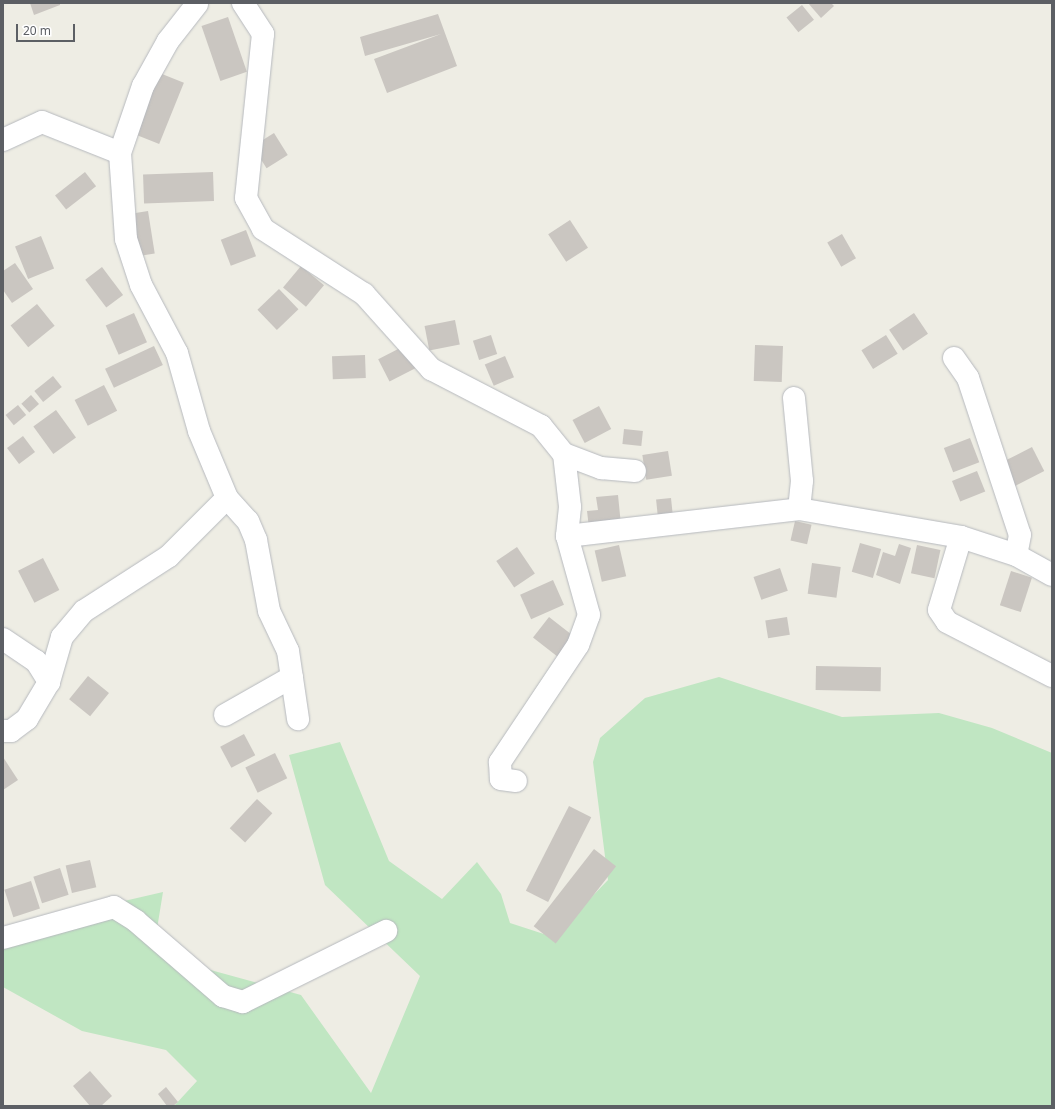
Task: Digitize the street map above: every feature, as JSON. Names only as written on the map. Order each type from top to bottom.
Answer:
[{"type":"street","points":[[199,3],[168,42],[143,86],[120,153],[126,239],[141,285],[177,353],[199,430],[227,498],[248,521],[256,540],[269,611],[288,651],[298,719]]},
{"type":"street","points":[[243,3],[263,34],[246,198],[263,229],[364,294],[431,369],[541,426],[564,454],[600,468],[635,471]]},
{"type":"street","points":[[3,140],[42,122],[120,153]]},
{"type":"street","points":[[954,358],[968,378],[1020,535],[1016,555]]},
{"type":"street","points":[[794,398],[802,481],[799,509]]},
{"type":"street","points":[[516,781],[501,779],[500,762],[578,645],[589,615],[567,536],[570,507],[564,454]]},
{"type":"street","points":[[3,731],[11,731],[27,719],[49,682],[62,637],[84,612],[169,556],[227,498]]},
{"type":"street","points":[[567,536],[799,509],[961,538],[1016,555],[1052,576]]},
{"type":"street","points":[[961,538],[939,610],[947,622],[1052,676]]},
{"type":"street","points":[[3,639],[36,661],[49,682]]},
{"type":"street","points":[[225,715],[292,677]]},
{"type":"street","points":[[3,938],[114,907],[136,921],[223,996],[243,1002],[386,931]]},
{"type":"green space","points":[[719,677],[842,717],[939,713],[992,728],[1052,753],[1052,1106],[174,1106],[197,1081],[166,1050],[82,1031],[3,987],[3,929],[163,892],[156,935],[196,966],[301,995],[371,1093],[420,976],[325,885],[289,755],[340,742],[389,861],[442,899],[477,862],[501,894],[510,923],[553,937],[608,880],[593,762],[600,738],[645,698]]},
{"type":"building","points":[[30,3],[60,3],[60,5],[34,15]]},
{"type":"building","points":[[808,3],[831,3],[834,6],[821,18]]},
{"type":"building","points":[[802,5],[814,20],[798,32],[786,18]]},
{"type":"building","points":[[438,14],[457,66],[387,93],[374,59],[441,34],[365,56],[360,37]]},
{"type":"building","points":[[228,17],[247,72],[220,81],[202,26]]},
{"type":"building","points":[[157,72],[184,83],[159,144],[132,133]]},
{"type":"building","points":[[274,133],[288,155],[267,168],[253,146]]},
{"type":"building","points":[[85,172],[96,186],[66,210],[55,195]]},
{"type":"building","points":[[213,172],[214,201],[144,203],[143,174]]},
{"type":"building","points":[[148,211],[155,253],[136,256],[129,214]]},
{"type":"building","points":[[570,220],[588,248],[566,262],[548,234]]},
{"type":"building","points":[[246,230],[256,256],[231,266],[221,240]]},
{"type":"building","points":[[842,234],[856,258],[841,267],[827,242]]},
{"type":"building","points":[[41,236],[54,268],[28,279],[15,246]]},
{"type":"building","points":[[15,263],[33,289],[12,303],[3,290],[3,271]]},
{"type":"building","points":[[301,266],[324,285],[306,307],[283,287]]},
{"type":"building","points":[[102,267],[123,295],[106,308],[85,280]]},
{"type":"building","points":[[279,289],[298,309],[277,330],[257,310]]},
{"type":"building","points":[[37,304],[55,326],[28,347],[11,325]]},
{"type":"building","points":[[134,313],[147,342],[119,355],[106,326]]},
{"type":"building","points":[[914,313],[928,334],[903,351],[889,330]]},
{"type":"building","points":[[455,320],[460,345],[429,350],[425,326]]},
{"type":"building","points":[[491,335],[497,354],[479,360],[473,341]]},
{"type":"building","points":[[886,335],[898,354],[873,369],[861,350]]},
{"type":"building","points":[[755,345],[783,346],[782,382],[754,381]]},
{"type":"building","points":[[154,346],[163,365],[114,388],[105,369]]},
{"type":"building","points":[[404,346],[415,368],[390,381],[378,359]]},
{"type":"building","points":[[365,355],[366,378],[333,379],[332,356]]},
{"type":"building","points":[[505,356],[514,377],[494,386],[485,365]]},
{"type":"building","points":[[53,376],[62,387],[43,402],[34,391]]},
{"type":"building","points":[[104,385],[117,411],[88,426],[75,400]]},
{"type":"building","points":[[31,395],[39,404],[29,413],[21,404]]},
{"type":"building","points":[[18,405],[26,415],[14,425],[6,415]]},
{"type":"building","points":[[599,406],[611,429],[585,443],[573,420]]},
{"type":"building","points":[[56,410],[76,438],[53,454],[33,426]]},
{"type":"building","points":[[624,429],[643,431],[641,446],[622,444]]},
{"type":"building","points":[[23,436],[35,452],[19,464],[7,448]]},
{"type":"building","points":[[970,438],[979,462],[953,472],[944,448]]},
{"type":"building","points":[[1032,447],[1044,471],[1012,487],[1000,463]]},
{"type":"building","points":[[668,451],[672,476],[646,480],[642,455]]},
{"type":"building","points":[[977,471],[985,491],[960,502],[952,481]]},
{"type":"building","points":[[618,495],[621,525],[589,528],[587,511],[598,510],[596,497]]},
{"type":"building","points":[[671,498],[673,518],[658,519],[656,500]]},
{"type":"building","points":[[795,521],[812,525],[807,544],[791,540]]},
{"type":"building","points":[[860,543],[881,549],[873,578],[852,572]]},
{"type":"building","points":[[899,544],[911,548],[900,584],[876,575],[883,552],[895,556]]},
{"type":"building","points":[[619,545],[626,576],[602,582],[595,551]]},
{"type":"building","points":[[917,545],[940,550],[934,578],[911,573]]},
{"type":"building","points":[[517,547],[535,574],[514,588],[496,561]]},
{"type":"building","points":[[43,558],[59,590],[34,603],[18,571]]},
{"type":"building","points":[[812,563],[841,567],[836,598],[808,594]]},
{"type":"building","points":[[780,568],[788,591],[761,600],[754,577]]},
{"type":"building","points":[[1011,571],[1032,578],[1021,612],[1000,605]]},
{"type":"building","points":[[553,580],[564,605],[531,619],[520,595]]},
{"type":"building","points":[[549,617],[575,637],[559,658],[533,637]]},
{"type":"building","points":[[787,617],[790,635],[768,638],[765,620]]},
{"type":"building","points":[[816,666],[881,667],[881,691],[816,690]]},
{"type":"building","points":[[88,676],[109,693],[90,716],[69,699]]},
{"type":"building","points":[[244,734],[255,755],[231,768],[220,747]]},
{"type":"building","points":[[275,753],[287,778],[258,793],[245,767]]},
{"type":"building","points":[[3,757],[18,780],[3,790]]},
{"type":"building","points":[[257,799],[272,813],[245,843],[230,828]]},
{"type":"building","points":[[569,806],[591,817],[548,902],[526,891]]},
{"type":"building","points":[[594,849],[616,866],[556,943],[534,926]]},
{"type":"building","points":[[90,860],[96,887],[72,893],[66,866]]},
{"type":"building","points":[[60,868],[69,895],[42,903],[33,877]]},
{"type":"building","points":[[31,881],[40,909],[13,917],[4,890]]},
{"type":"building","points":[[90,1071],[112,1096],[101,1106],[90,1106],[73,1086]]},
{"type":"building","points":[[166,1087],[178,1102],[173,1106],[167,1106],[158,1094]]}]
